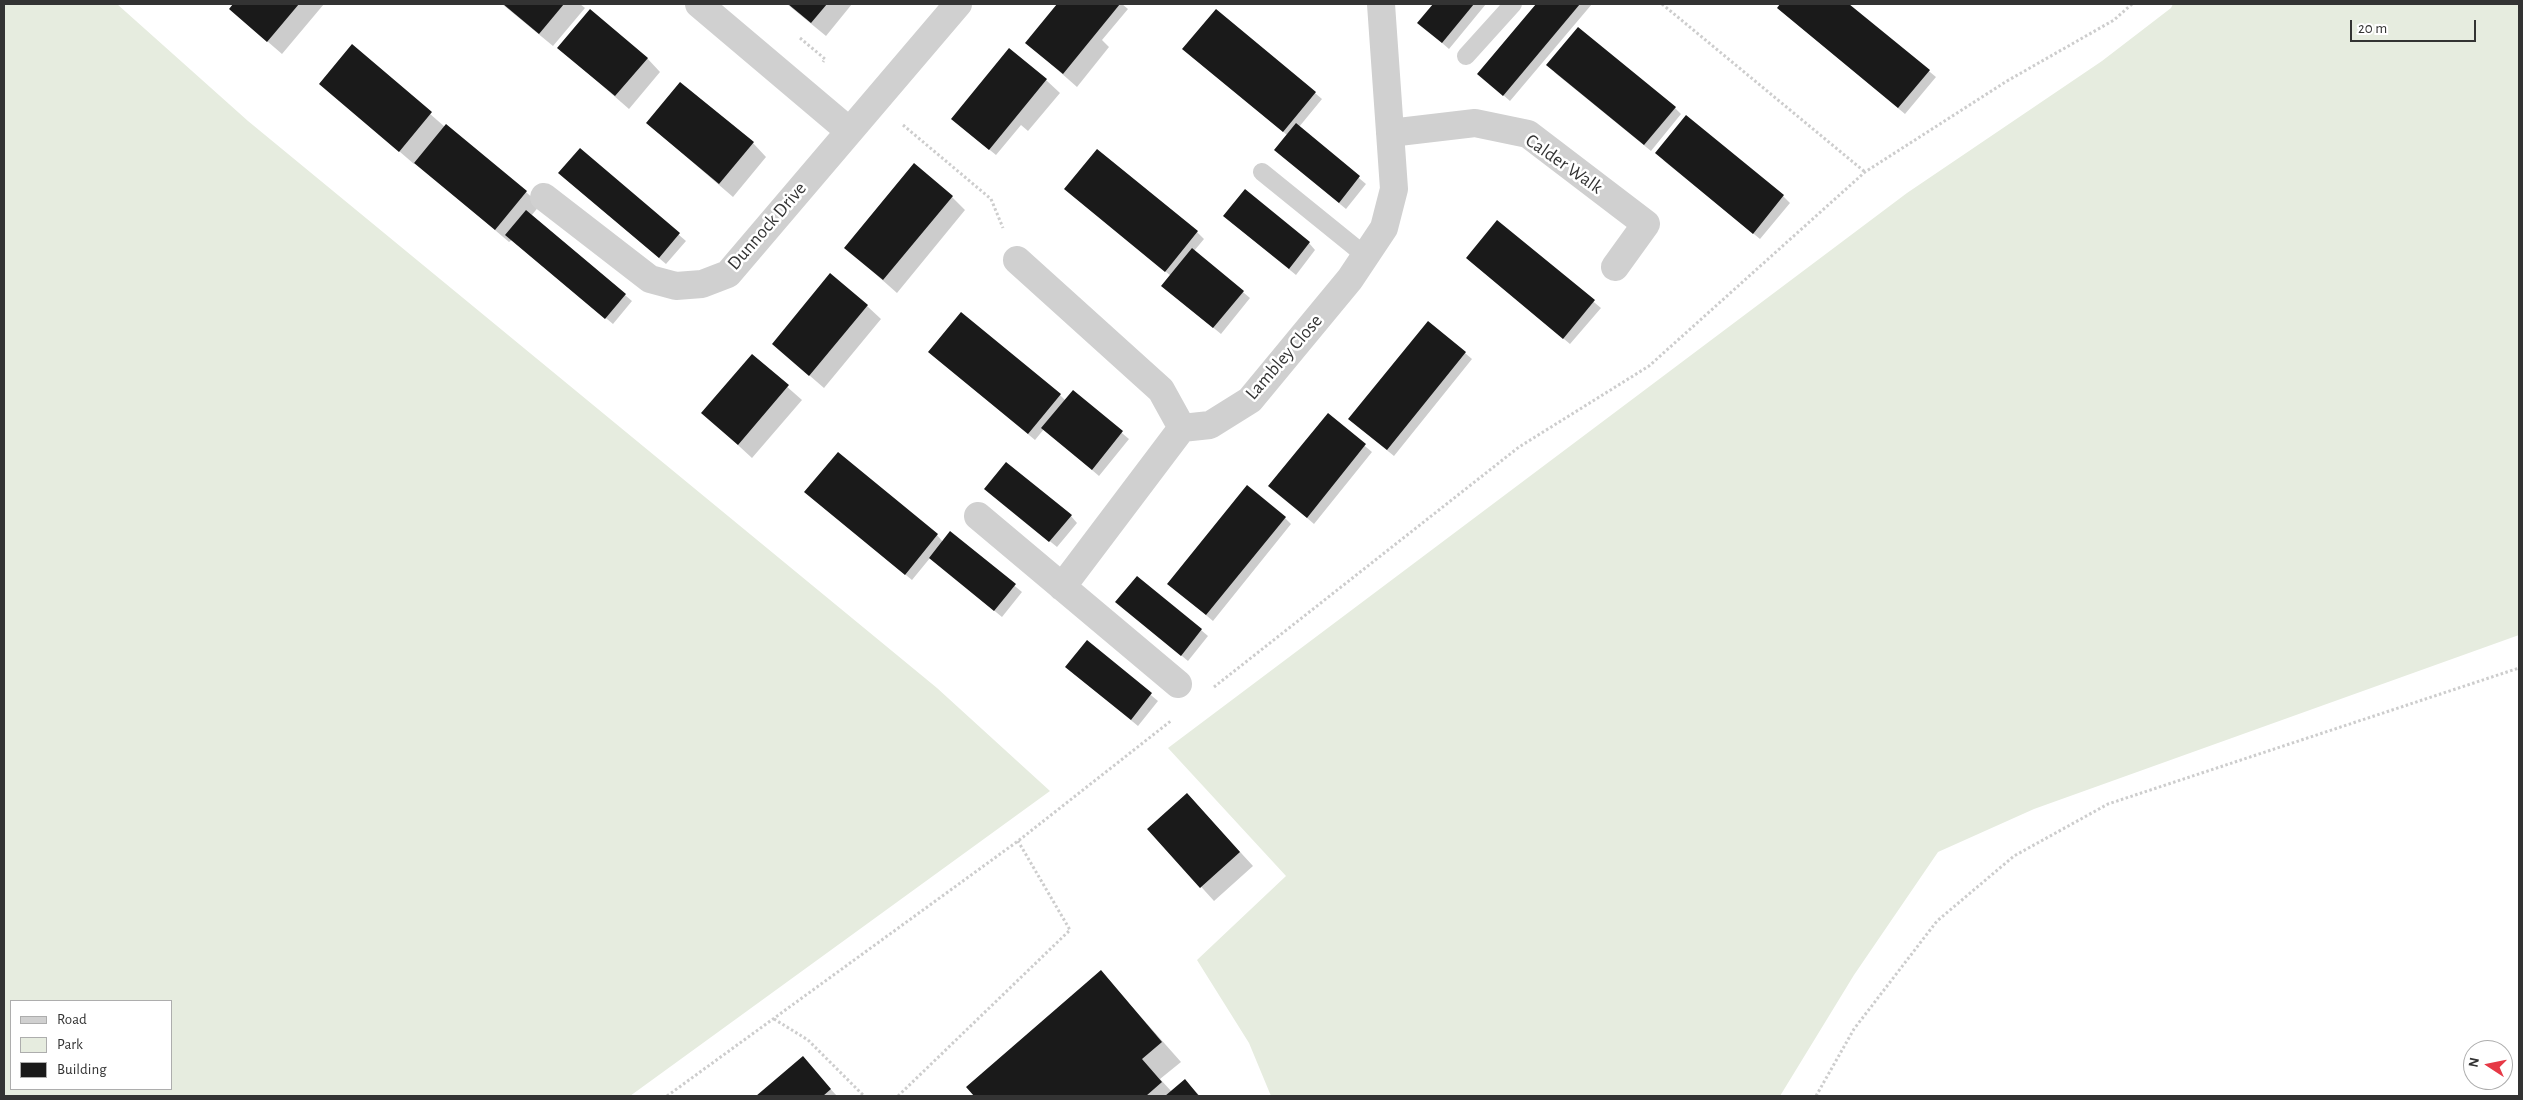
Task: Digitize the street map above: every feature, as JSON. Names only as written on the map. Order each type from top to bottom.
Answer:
[{"type":"street","points":[[699,4],[848,130]]},
{"type":"street","name":"Dunnock Drive","points":[[544,197],[650,279],[676,286],[702,284],[728,274],[848,130],[958,4]]},
{"type":"street","name":"Lambley Close","points":[[1182,428],[1210,425],[1250,400],[1367,257],[1384,228],[1394,190],[1381,4]]},
{"type":"street","name":"Calder Walk","points":[[1390,133],[1475,123],[1528,134],[1646,224],[1615,267]]},
{"type":"street","points":[[1017,260],[1161,390],[1182,428],[1062,587]]},
{"type":"street","points":[[978,516],[1178,684]]},
{"type":"lane","points":[[1466,56],[1513,4]]},
{"type":"lane","points":[[1262,172],[1367,257]]},
{"type":"path","points":[[1662,4],[1865,172]]},
{"type":"path","points":[[1206,693],[1518,447],[1649,366],[1865,172],[2007,81],[2114,20],[2132,4]]},
{"type":"path","points":[[874,100],[991,199],[1017,260]]},
{"type":"path","points":[[1816,1096],[1854,1030],[1937,921],[2014,856],[2108,804],[2519,668]]},
{"type":"path","points":[[667,1096],[1018,841],[1175,718]]},
{"type":"path","points":[[898,1096],[1070,930],[1018,841]]},
{"type":"path","points":[[774,1019],[808,1040],[864,1096]]},
{"type":"green space","points":[[4,4],[117,4],[248,121],[937,688],[1050,791],[630,1096],[4,1096]]},
{"type":"green space","points":[[2173,4],[2519,4],[2519,635],[2034,809],[1938,852],[1854,975],[1780,1096],[1271,1096],[1249,1043],[1197,960],[1286,876],[1168,748],[1907,193],[2102,61],[2171,8]]},
{"type":"building","points":[[233,4],[299,4],[267,42],[229,9]]},
{"type":"building","points":[[503,4],[564,4],[539,34]]},
{"type":"building","points":[[788,4],[827,4],[811,23]]},
{"type":"building","points":[[1057,4],[1120,4],[1063,74],[1025,43]]},
{"type":"building","points":[[1433,4],[1474,4],[1442,43],[1417,23]]},
{"type":"building","points":[[1536,4],[1580,4],[1503,96],[1477,74]]},
{"type":"building","points":[[1780,4],[1849,4],[1930,70],[1898,108],[1777,8]]},
{"type":"building","points":[[590,9],[648,58],[615,96],[557,48]]},
{"type":"building","points":[[1216,9],[1316,92],[1283,132],[1182,49]]},
{"type":"building","points":[[1578,27],[1676,107],[1644,145],[1546,65]]},
{"type":"building","points":[[352,44],[432,112],[399,152],[319,84]]},
{"type":"building","points":[[1009,48],[1047,79],[989,150],[951,119]]},
{"type":"building","points":[[680,82],[754,142],[719,184],[646,123]]},
{"type":"building","points":[[1686,115],[1784,195],[1753,234],[1655,153]]},
{"type":"building","points":[[1296,123],[1360,176],[1339,203],[1274,150]]},
{"type":"building","points":[[446,124],[527,191],[495,230],[414,163]]},
{"type":"building","points":[[580,148],[680,233],[659,258],[558,173]]},
{"type":"building","points":[[1097,149],[1198,231],[1165,272],[1064,189]]},
{"type":"building","points":[[914,163],[953,196],[883,280],[844,248]]},
{"type":"building","points":[[1245,189],[1310,242],[1289,269],[1223,216]]},
{"type":"building","points":[[526,210],[626,294],[605,319],[505,235]]},
{"type":"building","points":[[1497,220],[1595,300],[1563,339],[1466,258]]},
{"type":"building","points":[[1192,248],[1244,291],[1213,328],[1161,286]]},
{"type":"building","points":[[830,273],[868,305],[809,376],[772,344]]},
{"type":"building","points":[[961,312],[1061,394],[1028,434],[928,352]]},
{"type":"building","points":[[1428,321],[1466,352],[1387,450],[1348,419]]},
{"type":"building","points":[[752,354],[789,385],[738,445],[701,413]]},
{"type":"building","points":[[1073,390],[1123,431],[1092,470],[1041,428]]},
{"type":"building","points":[[1328,413],[1366,444],[1307,518],[1268,486]]},
{"type":"building","points":[[838,452],[938,534],[905,575],[804,492]]},
{"type":"building","points":[[1006,462],[1072,515],[1049,542],[984,489]]},
{"type":"building","points":[[1247,485],[1286,517],[1206,615],[1167,584]]},
{"type":"building","points":[[950,531],[1016,584],[994,611],[929,558]]},
{"type":"building","points":[[1137,576],[1202,629],[1181,656],[1115,602]]},
{"type":"building","points":[[1087,640],[1152,693],[1131,720],[1065,667]]},
{"type":"building","points":[[1187,793],[1240,852],[1200,888],[1147,829]]},
{"type":"building","points":[[1101,970],[1162,1042],[1142,1059],[1162,1082],[1146,1096],[974,1096],[966,1087]]},
{"type":"building","points":[[803,1056],[831,1089],[823,1096],[756,1096]]},
{"type":"building","points":[[1185,1079],[1199,1096],[1165,1096]]}]
